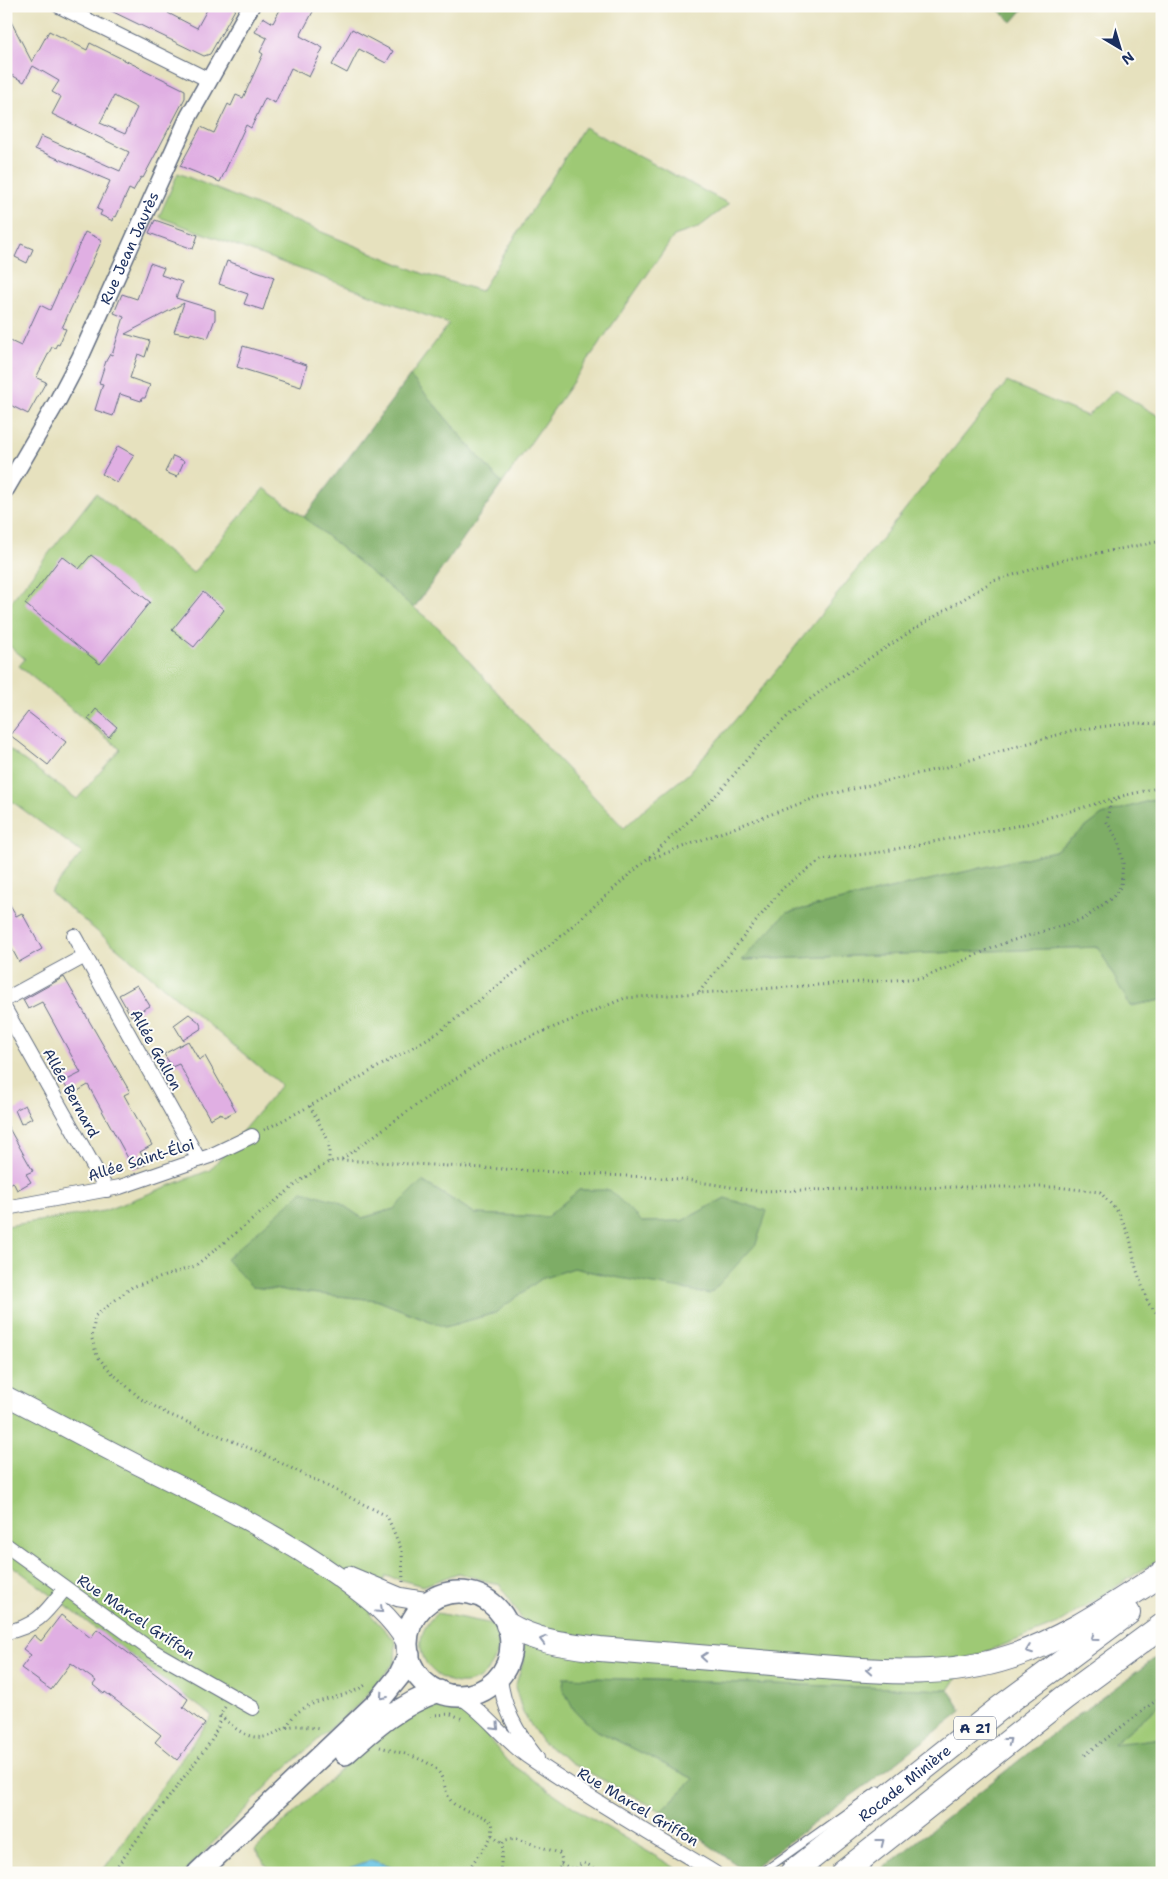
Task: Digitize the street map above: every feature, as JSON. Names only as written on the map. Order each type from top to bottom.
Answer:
[{"type":"highway","points":[[508,1625],[524,1634],[537,1638],[567,1645],[600,1649],[880,1671],[946,1670],[994,1662],[1043,1645],[1098,1615],[1162,1574]]},
{"type":"highway","name":"Rocade Minière","points":[[792,1873],[1044,1674],[1162,1589]]},
{"type":"highway","name":"Rocade Minière","points":[[843,1873],[1064,1698],[1162,1626]]},
{"type":"main road","points":[[6,1388],[42,1414]]},
{"type":"main road","points":[[6,1396],[230,1511],[314,1560],[381,1610],[401,1633],[417,1674],[427,1684],[449,1694]]},
{"type":"main road","points":[[6,1410],[45,1428],[132,1462]]},
{"type":"main road","points":[[314,1560],[384,1591],[410,1600],[429,1602]]},
{"type":"main road","points":[[198,1873],[378,1702],[399,1676],[408,1649],[410,1630],[415,1617],[429,1602],[454,1592],[474,1594],[486,1599],[497,1608],[508,1625],[511,1638],[511,1651],[507,1664],[500,1676],[485,1689],[473,1694],[449,1694],[408,1704],[374,1728],[217,1873]]},
{"type":"street","points":[[59,6],[209,80]]},
{"type":"street","name":"Rue Jean Jaurès","points":[[6,489],[58,400],[80,358],[182,131],[251,6]]},
{"type":"street","name":"Allée Gallon","points":[[74,936],[199,1160]]},
{"type":"street","points":[[6,999],[85,956]]},
{"type":"street","name":"Allée Bernard","points":[[6,1011],[107,1190]]},
{"type":"street","name":"Allée Saint-Éloi","points":[[6,1208],[107,1190],[199,1160],[252,1136]]},
{"type":"street","name":"Rue Marcel Griffon","points":[[6,1545],[151,1650],[253,1708]]},
{"type":"street","points":[[6,1632],[22,1629],[37,1621],[65,1588]]},
{"type":"street","name":"Rue Marcel Griffon","points":[[500,1676],[502,1694],[511,1719],[545,1768]]},
{"type":"street","name":"Rue Marcel Griffon","points":[[449,1694],[478,1709],[517,1748],[577,1790],[715,1873]]},
{"type":"lane","points":[[901,1776],[951,1747]]},
{"type":"lane","points":[[761,1873],[885,1786]]},
{"type":"path","points":[[252,1136],[310,1106],[439,1032],[561,936],[647,860],[719,792],[767,736],[789,715],[833,682],[993,581],[1067,559],[1162,541]]},
{"type":"path","points":[[647,860],[815,798],[946,767],[1074,730],[1133,723],[1162,724]]},
{"type":"path","points":[[699,993],[783,888],[821,860],[880,852],[1026,824],[1122,796],[1162,787]]},
{"type":"path","points":[[341,1160],[422,1101],[501,1049],[625,998],[923,978],[1004,943],[1084,918],[1113,898],[1120,886],[1123,863],[1118,840],[1107,822],[1110,803],[1122,796]]},
{"type":"path","points":[[310,1106],[329,1142],[329,1162]]},
{"type":"path","points":[[92,1339],[95,1316],[132,1287],[195,1266],[277,1199],[329,1162],[341,1160],[680,1179],[756,1192],[1056,1187],[1100,1192],[1119,1213],[1130,1238],[1136,1268],[1148,1303],[1162,1319]]},
{"type":"path","points":[[115,1869],[211,1741],[218,1727],[220,1715],[232,1696]]},
{"type":"path","points":[[1085,1754],[1162,1696]]},
{"type":"path","points":[[220,1715],[231,1725],[252,1737],[266,1736],[287,1727],[295,1726],[320,1729]]},
{"type":"path","points":[[375,1745],[434,1766],[441,1776],[446,1792],[452,1802],[489,1820],[493,1826],[492,1835],[468,1873]]},
{"type":"path","points":[[492,1835],[503,1843]]},
{"type":"path","points":[[500,1873],[503,1843],[506,1840],[515,1838],[556,1850],[561,1856],[561,1864],[557,1873]]},
{"type":"path","points":[[561,1864],[575,1871],[577,1866],[584,1863],[605,1873]]},
{"type":"green space","points":[[994,6],[1026,6],[1012,22]]},
{"type":"green space","points":[[584,127],[729,204],[698,228],[674,236],[502,484],[410,376],[449,324],[159,217],[178,173],[424,274],[481,291]]},
{"type":"green space","points":[[410,376],[502,484],[414,608],[304,517]]},
{"type":"green space","points":[[1007,382],[1087,416],[1115,390],[1162,418],[1162,797],[1102,815],[1055,851],[786,913],[743,960],[1099,947],[1130,1006],[1162,1000],[1162,1557],[1058,1624],[970,1658],[949,1690],[564,1677],[563,1689],[575,1711],[594,1729],[694,1779],[661,1811],[575,1765],[542,1742],[523,1713],[515,1687],[524,1659],[523,1621],[500,1585],[458,1573],[423,1586],[386,1576],[370,1614],[396,1642],[395,1662],[360,1703],[280,1773],[184,1873],[101,1873],[212,1716],[6,1561],[6,1226],[104,1211],[210,1170],[281,1085],[50,892],[82,853],[6,797],[6,747],[77,799],[120,749],[19,666],[25,659],[6,643],[6,608],[96,493],[193,573],[264,488],[304,517],[440,629],[553,754],[624,828],[650,804],[688,774],[755,697]],"holes":[[[422,1181],[476,1214],[547,1217],[579,1190],[610,1191],[642,1222],[682,1221],[725,1198],[614,1277],[574,1268],[541,1279],[495,1313],[445,1327],[376,1300],[252,1287],[337,1201],[362,1218],[394,1209]]]},
{"type":"green space","points":[[1162,797],[1162,1000],[1130,1006],[1098,947],[742,960],[786,913],[1055,851],[1102,815]]},
{"type":"green space","points":[[422,1181],[476,1214],[547,1217],[579,1190],[610,1190],[642,1222],[682,1221],[725,1198],[767,1211],[756,1244],[710,1294],[574,1268],[541,1279],[495,1313],[445,1327],[376,1300],[252,1287],[226,1259],[303,1191],[337,1201],[362,1218],[394,1209]]},
{"type":"green space","points":[[437,1613],[493,1624],[497,1633],[498,1647],[494,1661],[482,1676],[467,1683],[452,1682],[437,1675],[426,1663],[421,1648],[424,1630]]},
{"type":"green space","points":[[1162,1653],[1162,1703],[1113,1744],[1162,1738],[1162,1873],[877,1873],[1046,1739]]},
{"type":"green space","points":[[564,1677],[949,1690],[962,1711],[888,1769],[747,1872],[661,1811],[694,1779],[594,1729],[575,1711],[563,1689]]},
{"type":"green space","points":[[447,1701],[464,1707],[507,1761],[581,1812],[684,1873],[272,1873],[255,1850],[330,1779],[390,1727],[426,1704]]},
{"type":"green space","points":[[1162,1703],[1162,1738],[1112,1745]]},
{"type":"water","points":[[371,1860],[415,1873],[347,1873],[349,1868]]},
{"type":"building","points":[[101,6],[172,6],[168,13],[197,28],[209,6],[237,6],[210,54],[204,56]]},
{"type":"building","points":[[282,6],[316,6],[300,36],[323,48],[309,77],[291,68],[275,103],[265,98],[251,128],[246,125],[220,182],[180,166],[201,127],[214,133],[228,104],[231,106],[236,95],[243,98],[263,54],[260,52],[267,38],[255,32],[263,17],[273,23]]},
{"type":"building","points":[[6,12],[32,62],[49,31],[87,50],[90,43],[185,90],[185,98],[143,178],[141,177],[133,191],[129,189],[113,221],[100,215],[102,211],[97,209],[110,181],[35,149],[41,136],[120,171],[129,152],[52,114],[61,97],[52,92],[59,81],[33,66],[24,82],[6,72]],"holes":[[[114,96],[137,108],[125,134],[100,123]]]},
{"type":"building","points":[[352,29],[393,51],[386,63],[359,49],[347,73],[332,65]]},
{"type":"building","points":[[155,220],[198,235],[193,249],[149,233]]},
{"type":"building","points":[[85,232],[102,240],[62,328],[66,329],[59,345],[57,344],[55,348],[52,347],[38,374],[37,378],[46,382],[28,414],[12,406],[6,397],[6,339],[21,346],[40,305],[50,310]]},
{"type":"building","points":[[21,244],[33,249],[27,263],[15,257]]},
{"type":"building","points":[[227,261],[274,277],[263,310],[244,304],[248,294],[219,284]]},
{"type":"building","points":[[150,263],[164,268],[161,275],[182,282],[176,298],[215,310],[215,319],[208,338],[191,333],[190,335],[174,332],[184,303],[125,334],[150,341],[145,357],[138,354],[130,378],[150,385],[145,398],[142,398],[141,401],[120,394],[113,416],[95,410],[103,384],[99,383],[106,361],[110,354],[112,355],[124,317],[114,313],[122,294],[137,299]]},
{"type":"building","points":[[243,346],[307,365],[301,387],[237,367]]},
{"type":"building","points":[[118,446],[134,455],[117,483],[102,474]]},
{"type":"building","points":[[173,456],[184,461],[177,477],[165,472]]},
{"type":"building","points":[[91,555],[150,602],[100,664],[25,604],[62,556],[79,569]]},
{"type":"building","points":[[203,592],[224,610],[194,647],[172,630]]},
{"type":"building","points":[[96,709],[117,727],[109,737],[88,719]]},
{"type":"building","points":[[28,712],[66,742],[48,765],[10,735]]},
{"type":"building","points":[[6,899],[16,916],[22,913],[42,949],[19,962],[6,938]]},
{"type":"building","points":[[64,977],[130,1092],[124,1095],[152,1145],[140,1152],[147,1164],[134,1169],[88,1085],[71,1095],[63,1082],[81,1073],[42,1002],[28,1009],[23,1000]]},
{"type":"building","points":[[137,985],[150,1006],[131,1016],[119,995]]},
{"type":"building","points":[[189,1014],[199,1022],[202,1028],[183,1040],[174,1025]]},
{"type":"building","points":[[188,1041],[199,1060],[205,1056],[236,1111],[224,1117],[221,1113],[210,1119],[179,1064],[172,1067],[164,1054]]},
{"type":"building","points":[[25,1105],[32,1118],[21,1124],[15,1110]]},
{"type":"building","points":[[6,1123],[33,1171],[26,1174],[31,1182],[17,1190],[13,1182],[6,1186]]},
{"type":"building","points":[[61,1615],[91,1638],[97,1629],[188,1699],[183,1707],[205,1724],[177,1760],[155,1742],[161,1735],[105,1692],[104,1694],[93,1685],[96,1681],[71,1663],[51,1690],[21,1668],[31,1655],[23,1649],[34,1635],[41,1641]]}]
